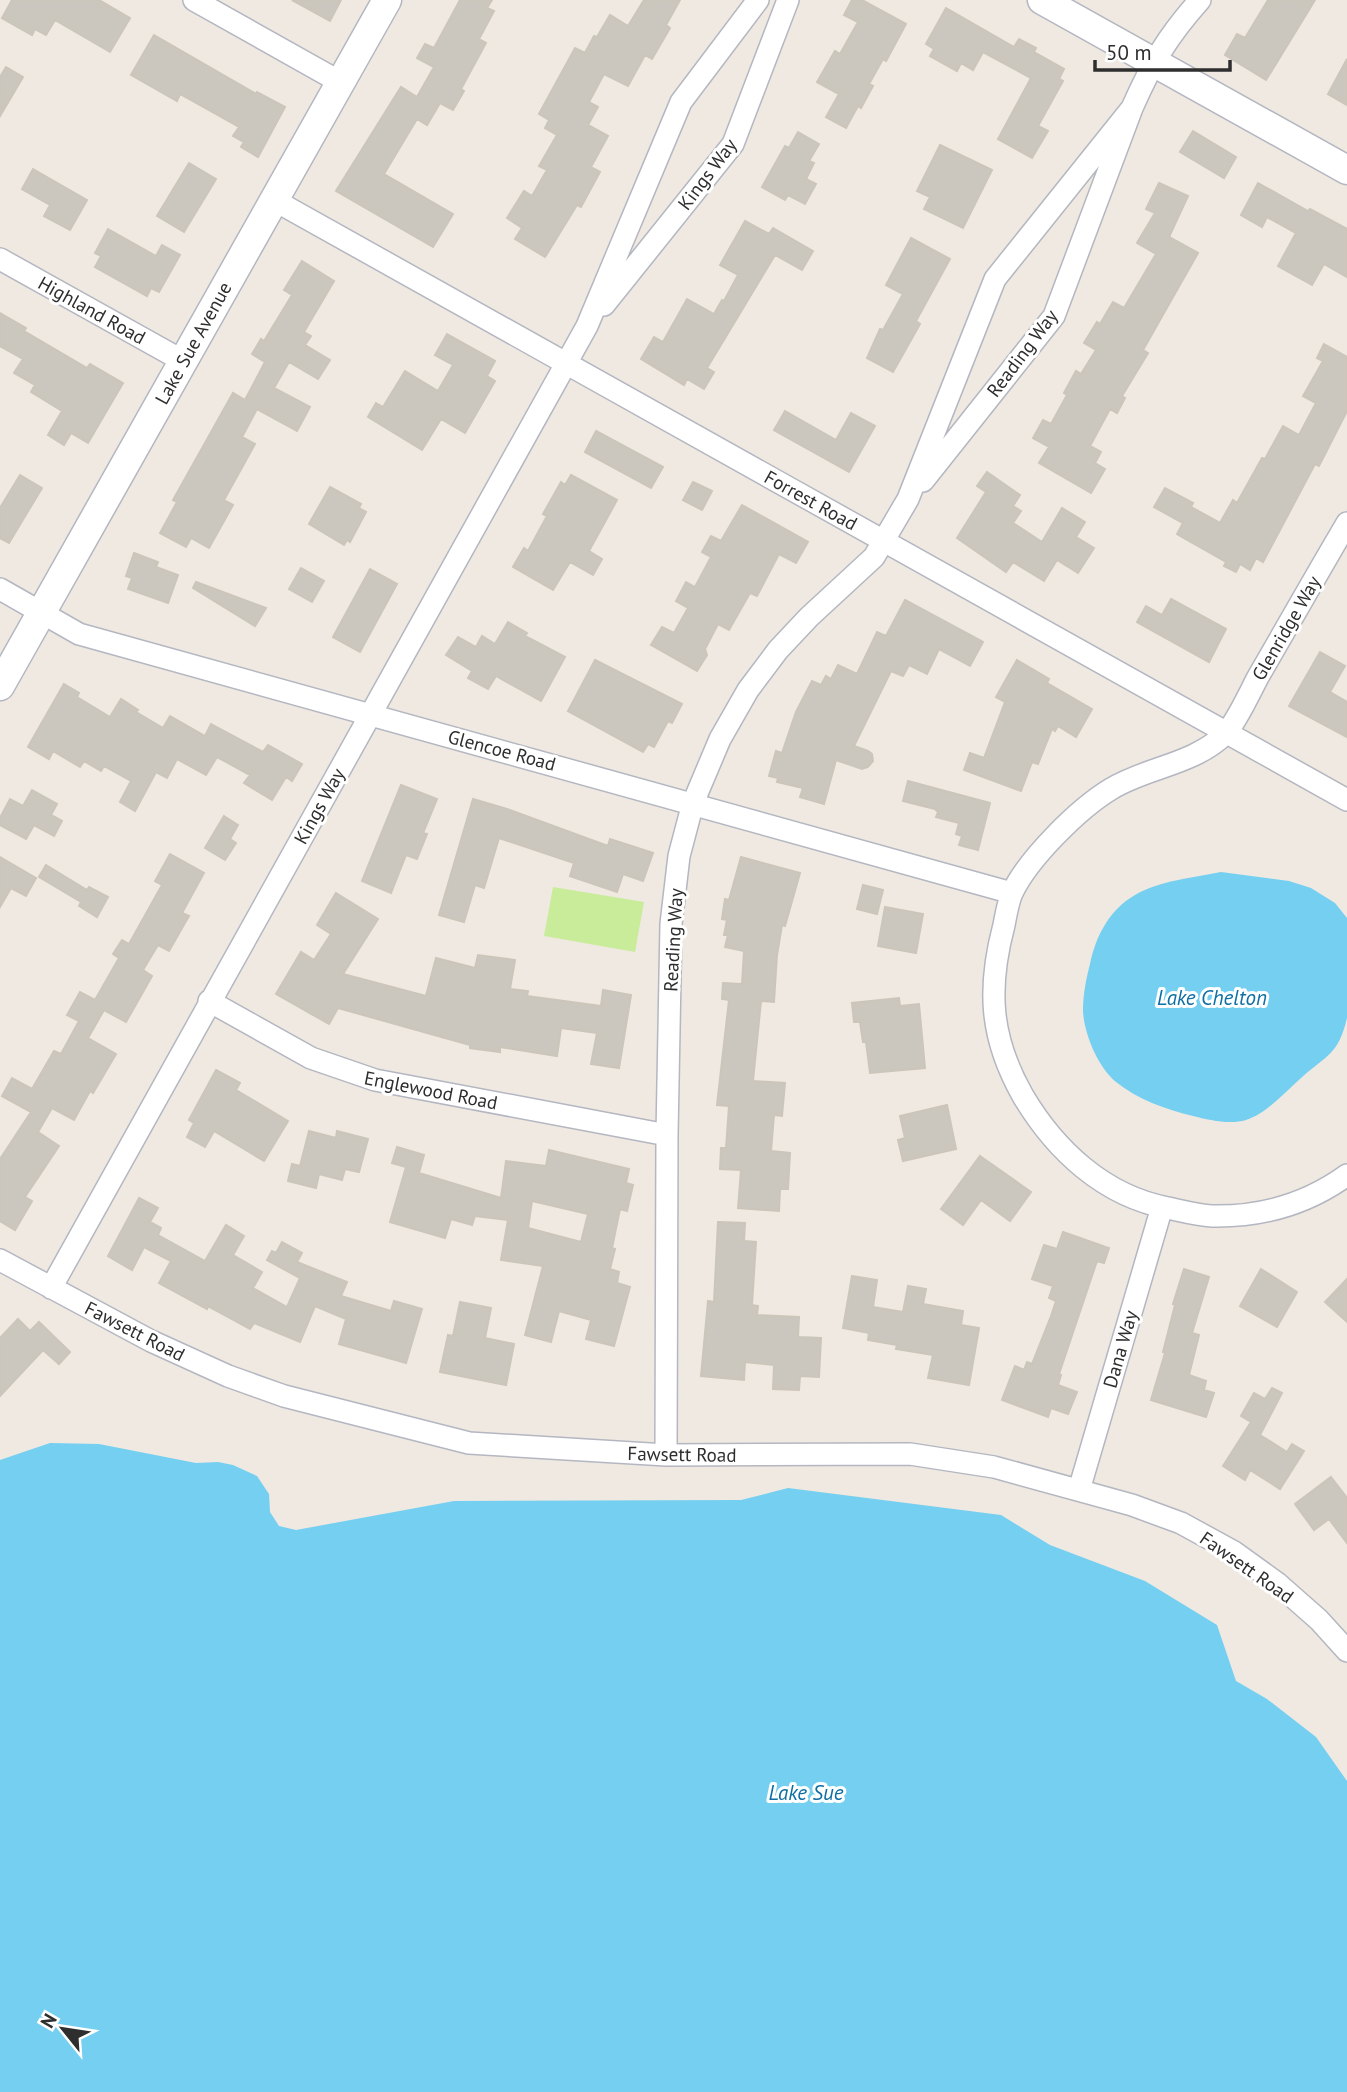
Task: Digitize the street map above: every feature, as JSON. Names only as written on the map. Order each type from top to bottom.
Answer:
[{"type":"street","points":[[194,0],[340,82]]},
{"type":"street","name":"Lake Sue Avenue","points":[[0,686],[387,0]]},
{"type":"street","name":"Kings Way","points":[[51,1288],[587,326],[681,102],[758,0]]},
{"type":"street","name":"Kings Way","points":[[587,326],[733,144],[788,0]]},
{"type":"street","points":[[1042,0],[1347,170]]},
{"type":"street","name":"Reading Way","points":[[1175,29],[1184,0]]},
{"type":"street","name":"Reading Way","points":[[908,499],[1054,316],[1132,108],[1153,62],[1175,29],[1200,0]]},
{"type":"street","name":"Reading Way","points":[[666,1455],[670,924],[679,856],[693,803],[720,739],[748,690],[778,650],[809,617],[874,557],[884,541],[908,499],[995,279],[1132,108]]},
{"type":"street","name":"Forrest Road","points":[[274,200],[1347,800]]},
{"type":"street","name":"Highland Road","points":[[0,259],[183,361]]},
{"type":"street","name":"Glenridge Way","points":[[1226,733],[1347,523]]},
{"type":"street","name":"Glencoe Road","points":[[0,589],[79,634],[1012,893]]},
{"type":"street","points":[[1226,733],[1193,757],[1112,788],[1077,813],[1039,854],[1012,893],[998,945],[992,990],[996,1031],[1015,1081],[1039,1123],[1073,1161],[1113,1188],[1162,1207],[1209,1216],[1251,1214],[1294,1205],[1342,1187]]},
{"type":"street","name":"Englewood Road","points":[[209,1001],[311,1058],[374,1080],[667,1135]]},
{"type":"street","name":"Dana Way","points":[[1079,1490],[1162,1207]]},
{"type":"street","name":"Fawsett Road","points":[[0,1260],[151,1341],[228,1376],[284,1396],[469,1443],[666,1455],[910,1454],[993,1467],[1132,1505],[1181,1523],[1234,1552],[1277,1583],[1319,1620],[1347,1651]]},
{"type":"green space","points":[[553,887],[644,902],[635,952],[544,936]]},
{"type":"water","name":"Lake Chelton","points":[[1221,872],[1289,881],[1311,888],[1335,903],[1347,918],[1347,1018],[1340,1040],[1330,1054],[1268,1108],[1246,1120],[1233,1122],[1183,1114],[1143,1099],[1116,1082],[1103,1068],[1093,1050],[1083,1011],[1086,981],[1096,944],[1105,925],[1118,908],[1135,895],[1155,886]]},
{"type":"water","name":"Lake Sue","points":[[50,1443],[99,1444],[196,1463],[218,1462],[233,1465],[257,1476],[269,1494],[270,1512],[279,1526],[296,1530],[454,1501],[741,1500],[788,1488],[1001,1515],[1050,1545],[1145,1581],[1217,1625],[1236,1681],[1267,1699],[1316,1737],[1347,1781],[1347,2092],[0,2092],[0,1460]]},
{"type":"building","points":[[12,0],[99,0],[130,18],[110,52],[55,20],[46,35],[35,29],[32,35],[2,18]]},
{"type":"building","points":[[292,0],[341,0],[330,21]]},
{"type":"building","points":[[460,0],[492,0],[487,8],[494,11],[479,39],[486,43],[461,89],[464,91],[453,110],[440,103],[427,125],[417,119],[384,174],[453,214],[433,247],[336,191],[401,87],[417,97],[434,67],[417,58],[425,44],[434,48]]},
{"type":"building","points":[[644,0],[680,0],[666,25],[670,28],[652,59],[645,55],[628,86],[604,74],[589,102],[598,107],[588,125],[608,136],[591,167],[600,172],[581,207],[577,205],[545,257],[515,239],[522,228],[507,218],[524,191],[532,196],[547,170],[539,166],[557,135],[545,128],[549,120],[539,114],[575,48],[585,53],[610,15],[628,26]]},
{"type":"building","points":[[852,0],[862,0],[906,24],[886,61],[883,59],[869,84],[873,86],[861,108],[858,106],[846,128],[826,117],[839,94],[817,82],[835,51],[840,54],[858,22],[844,15]]},
{"type":"building","points":[[1268,0],[1315,0],[1266,80],[1225,55],[1237,34],[1245,38]]},
{"type":"building","points":[[946,8],[1014,47],[1019,39],[1036,48],[1034,52],[1064,69],[1059,79],[1063,81],[1038,126],[1048,131],[1032,158],[998,139],[1031,78],[983,52],[973,70],[961,63],[957,71],[930,56],[934,49],[926,44]]},
{"type":"building","points":[[154,35],[256,94],[257,92],[285,107],[258,157],[241,147],[244,142],[233,136],[239,127],[180,94],[177,101],[131,75]]},
{"type":"building","points":[[1347,59],[1347,105],[1328,94]]},
{"type":"building","points":[[6,67],[23,77],[0,116],[0,77]]},
{"type":"building","points":[[1193,131],[1236,157],[1224,178],[1180,152]]},
{"type":"building","points":[[798,132],[819,144],[809,161],[814,163],[806,179],[816,184],[805,204],[788,195],[785,200],[762,187],[785,146],[789,148]]},
{"type":"building","points":[[940,145],[992,170],[963,228],[924,209],[930,197],[917,191]]},
{"type":"building","points":[[189,163],[216,179],[184,232],[157,216]]},
{"type":"building","points":[[33,169],[87,200],[70,230],[44,216],[50,205],[22,189]]},
{"type":"building","points":[[1159,183],[1188,196],[1169,237],[1198,253],[1143,350],[1148,353],[1122,396],[1125,398],[1117,413],[1110,409],[1090,446],[1101,452],[1095,463],[1105,469],[1091,493],[1039,463],[1049,447],[1033,438],[1043,420],[1051,424],[1076,371],[1081,374],[1096,350],[1084,343],[1097,322],[1100,324],[1113,302],[1124,308],[1156,254],[1137,243],[1155,213],[1146,209]]},
{"type":"building","points":[[1258,183],[1347,229],[1347,277],[1324,264],[1312,285],[1278,266],[1296,233],[1267,217],[1262,227],[1241,215]]},
{"type":"building","points":[[745,221],[769,234],[773,228],[813,251],[802,270],[775,255],[707,368],[714,372],[704,389],[687,379],[684,385],[641,359],[654,337],[663,342],[687,299],[714,314],[722,300],[724,301],[738,275],[720,265]]},
{"type":"building","points":[[108,229],[156,256],[162,245],[180,255],[159,292],[151,288],[147,296],[95,267],[101,256],[95,253]]},
{"type":"building","points":[[911,238],[950,259],[916,321],[920,324],[893,372],[867,358],[880,329],[883,330],[903,294],[886,285]]},
{"type":"building","points":[[302,261],[334,281],[304,332],[311,336],[305,345],[330,360],[318,379],[289,362],[274,388],[310,407],[297,431],[257,409],[242,437],[255,444],[224,500],[233,505],[209,548],[191,538],[186,547],[160,533],[177,502],[173,500],[233,393],[245,400],[265,362],[252,354],[261,339],[264,341],[292,295],[284,290]]},
{"type":"building","points":[[0,313],[26,328],[24,331],[87,368],[90,364],[123,383],[88,443],[71,433],[64,445],[48,435],[62,411],[31,392],[35,385],[14,373],[23,359],[0,346]]},
{"type":"building","points":[[447,334],[495,361],[487,376],[495,381],[465,433],[441,419],[422,450],[368,417],[376,403],[383,407],[405,371],[438,391],[453,365],[435,355]]},
{"type":"building","points":[[1324,344],[1347,357],[1347,411],[1319,466],[1315,464],[1263,562],[1256,558],[1250,570],[1240,564],[1236,572],[1224,566],[1226,562],[1177,534],[1183,523],[1154,507],[1165,488],[1193,503],[1191,507],[1220,523],[1233,500],[1237,503],[1283,426],[1299,435],[1316,403],[1303,396],[1323,361],[1317,358]]},
{"type":"building","points":[[785,411],[836,440],[851,413],[875,426],[849,472],[774,430]]},
{"type":"building","points":[[596,431],[663,467],[651,488],[585,452]]},
{"type":"building","points":[[987,472],[1020,495],[1013,506],[1021,511],[1013,523],[1042,542],[1062,508],[1085,522],[1076,537],[1094,548],[1078,573],[1057,560],[1044,581],[1013,562],[1006,572],[957,538],[986,492],[977,486]]},
{"type":"building","points":[[20,475],[42,488],[9,543],[0,538],[0,508]]},
{"type":"building","points":[[571,475],[617,500],[589,551],[602,559],[593,575],[570,562],[553,590],[513,567],[524,548],[528,551],[547,516],[543,514],[561,482],[565,485]]},
{"type":"building","points":[[693,482],[712,491],[702,510],[683,500]]},
{"type":"building","points":[[330,487],[361,504],[359,508],[366,512],[350,542],[347,540],[344,545],[309,524]]},
{"type":"building","points":[[742,505],[808,542],[796,563],[779,554],[757,596],[750,593],[729,630],[718,624],[705,649],[707,655],[697,671],[651,645],[662,627],[674,633],[688,608],[676,601],[686,582],[695,587],[711,557],[702,552],[711,536],[721,541]]},
{"type":"building","points":[[134,553],[158,562],[156,567],[178,575],[168,603],[128,589],[132,578],[126,576]]},
{"type":"building","points":[[301,568],[324,581],[312,602],[289,589]]},
{"type":"building","points":[[370,569],[397,584],[360,652],[333,637]]},
{"type":"building","points":[[196,582],[266,608],[255,626],[193,588]]},
{"type":"building","points":[[1171,599],[1226,629],[1209,662],[1137,622],[1146,606],[1162,615]]},
{"type":"building","points":[[905,600],[983,642],[970,666],[939,649],[927,674],[909,665],[903,676],[891,671],[854,746],[872,754],[873,761],[862,769],[836,760],[824,804],[800,797],[803,788],[777,782],[778,778],[769,776],[776,751],[782,753],[796,712],[812,681],[821,685],[826,676],[831,679],[838,665],[857,674],[877,632],[886,636]]},
{"type":"building","points":[[508,622],[527,633],[525,636],[565,657],[541,701],[496,676],[488,689],[468,678],[472,671],[446,655],[458,637],[476,647],[482,636],[495,644]]},
{"type":"building","points":[[1320,652],[1345,666],[1330,692],[1347,702],[1347,737],[1289,706]]},
{"type":"building","points":[[595,660],[682,704],[672,723],[668,721],[654,747],[648,744],[643,752],[568,711]]},
{"type":"building","points":[[1017,660],[1049,679],[1047,683],[1092,709],[1076,737],[1058,726],[1055,731],[1052,729],[1038,764],[1032,762],[1021,791],[964,770],[970,753],[984,758],[1005,702],[996,697]]},
{"type":"building","points":[[64,684],[79,693],[77,697],[110,717],[121,699],[138,710],[136,712],[163,728],[170,716],[205,736],[211,724],[263,752],[268,745],[302,764],[292,781],[286,777],[272,800],[244,783],[250,775],[217,757],[206,775],[177,759],[167,778],[156,772],[135,811],[120,802],[131,781],[104,766],[101,771],[84,761],[80,767],[53,751],[49,759],[28,747]]},
{"type":"building","points":[[908,781],[990,803],[978,850],[959,845],[962,836],[956,834],[959,823],[936,817],[938,812],[935,809],[903,801]]},
{"type":"building","points":[[401,785],[437,799],[423,833],[427,834],[417,859],[406,855],[391,893],[362,881]]},
{"type":"building","points":[[32,790],[57,804],[51,815],[62,821],[54,836],[34,825],[26,839],[0,825],[0,818],[10,799],[23,806]]},
{"type":"building","points":[[473,799],[608,846],[610,839],[653,853],[643,881],[623,874],[617,892],[570,876],[574,863],[499,838],[484,888],[475,885],[464,922],[439,915]]},
{"type":"building","points":[[224,816],[238,825],[230,839],[236,843],[225,860],[205,848]]},
{"type":"building","points":[[170,854],[204,873],[182,913],[189,916],[169,951],[158,945],[143,970],[152,976],[126,1022],[104,1010],[88,1038],[116,1054],[74,1120],[52,1108],[38,1132],[59,1146],[25,1197],[32,1201],[15,1230],[0,1221],[0,1159],[31,1112],[2,1096],[12,1078],[32,1089],[54,1051],[61,1054],[79,1021],[67,1015],[80,992],[95,1000],[119,958],[113,954],[122,940],[129,944],[162,885],[155,881]]},
{"type":"building","points":[[0,857],[36,878],[26,896],[11,888],[0,907]]},
{"type":"building","points":[[741,857],[800,873],[785,926],[782,925],[774,1002],[761,1001],[753,1081],[785,1083],[782,1116],[774,1115],[771,1151],[790,1153],[788,1189],[780,1189],[779,1211],[738,1208],[741,1170],[720,1169],[721,1148],[726,1148],[729,1106],[717,1105],[729,1000],[722,999],[723,983],[742,984],[744,951],[725,947],[728,935],[724,935],[727,920],[722,919],[725,899],[729,900]]},
{"type":"building","points":[[46,865],[87,890],[89,887],[108,897],[97,917],[79,906],[81,902],[39,877]]},
{"type":"building","points":[[863,885],[883,890],[877,914],[857,909]]},
{"type":"building","points":[[336,893],[378,919],[343,974],[426,996],[436,958],[475,968],[478,955],[515,960],[510,989],[528,991],[527,996],[601,1006],[603,990],[631,995],[619,1068],[591,1064],[597,1033],[561,1028],[557,1056],[500,1047],[500,1052],[470,1048],[470,1045],[338,1008],[329,1024],[276,994],[301,952],[314,960],[331,934],[317,925]]},
{"type":"building","points":[[885,907],[923,914],[916,953],[878,946]]},
{"type":"building","points":[[899,998],[900,1006],[919,1004],[925,1068],[870,1073],[866,1042],[863,1042],[860,1022],[854,1022],[852,1003]]},
{"type":"building","points":[[216,1070],[240,1083],[236,1090],[288,1121],[264,1161],[214,1131],[205,1147],[187,1137],[194,1123],[189,1120]]},
{"type":"building","points":[[947,1105],[956,1149],[903,1161],[898,1140],[905,1138],[900,1116]]},
{"type":"building","points":[[309,1131],[336,1138],[337,1131],[368,1139],[359,1172],[345,1169],[342,1180],[319,1174],[316,1188],[288,1181],[292,1164],[300,1166]]},
{"type":"building","points":[[397,1147],[424,1155],[419,1173],[501,1198],[506,1161],[546,1166],[549,1150],[629,1169],[626,1183],[633,1185],[627,1211],[620,1209],[610,1269],[619,1272],[617,1283],[630,1287],[614,1346],[586,1339],[591,1320],[559,1311],[551,1342],[525,1335],[543,1266],[501,1260],[508,1220],[475,1216],[472,1225],[451,1219],[445,1238],[390,1222],[406,1167],[392,1163]],"holes":[[[532,1201],[588,1214],[581,1242],[528,1228]]]},
{"type":"building","points":[[980,1156],[1031,1192],[1010,1221],[981,1200],[963,1225],[941,1209]]},
{"type":"building","points":[[139,1198],[158,1208],[150,1222],[161,1228],[158,1235],[205,1261],[226,1225],[244,1236],[233,1255],[262,1272],[253,1288],[287,1307],[300,1278],[267,1260],[272,1251],[276,1253],[282,1242],[302,1253],[297,1262],[347,1282],[341,1296],[391,1311],[394,1301],[422,1309],[406,1363],[339,1344],[346,1319],[315,1306],[300,1342],[254,1323],[250,1329],[159,1283],[171,1261],[144,1247],[132,1270],[108,1256]]},
{"type":"building","points":[[718,1222],[745,1223],[744,1241],[756,1242],[752,1305],[758,1306],[757,1315],[799,1317],[798,1337],[821,1338],[819,1377],[800,1376],[799,1390],[773,1389],[774,1365],[745,1362],[744,1380],[701,1376],[708,1301],[714,1302]]},
{"type":"building","points":[[1063,1232],[1109,1248],[1104,1263],[1097,1261],[1059,1374],[1058,1385],[1077,1392],[1068,1414],[1051,1408],[1048,1417],[1002,1400],[1015,1366],[1024,1370],[1027,1362],[1032,1364],[1051,1316],[1056,1301],[1049,1298],[1053,1286],[1032,1279],[1044,1245],[1057,1249]]},
{"type":"building","points":[[1184,1269],[1209,1277],[1192,1333],[1199,1335],[1189,1375],[1206,1381],[1204,1390],[1214,1393],[1206,1417],[1151,1400],[1165,1353],[1163,1352],[1175,1305],[1173,1304]]},
{"type":"building","points":[[1261,1269],[1297,1292],[1277,1327],[1240,1306]]},
{"type":"building","points":[[852,1276],[877,1280],[873,1307],[903,1312],[908,1286],[926,1289],[923,1304],[963,1311],[961,1325],[979,1328],[969,1385],[928,1378],[933,1355],[896,1349],[897,1345],[868,1340],[869,1333],[843,1328]]},
{"type":"building","points":[[1347,1279],[1347,1322],[1325,1302]]},
{"type":"building","points":[[460,1302],[491,1308],[485,1338],[514,1344],[506,1385],[440,1372],[448,1335],[453,1336]]},
{"type":"building","points":[[18,1319],[30,1331],[39,1322],[70,1352],[59,1364],[43,1350],[0,1396],[0,1338]]},
{"type":"building","points":[[1272,1388],[1282,1393],[1260,1435],[1287,1452],[1292,1444],[1304,1451],[1280,1489],[1250,1470],[1245,1480],[1223,1466],[1251,1422],[1241,1416],[1254,1393],[1265,1399]]},
{"type":"building","points":[[1331,1477],[1347,1498],[1347,1543],[1329,1519],[1314,1530],[1295,1504]]}]
